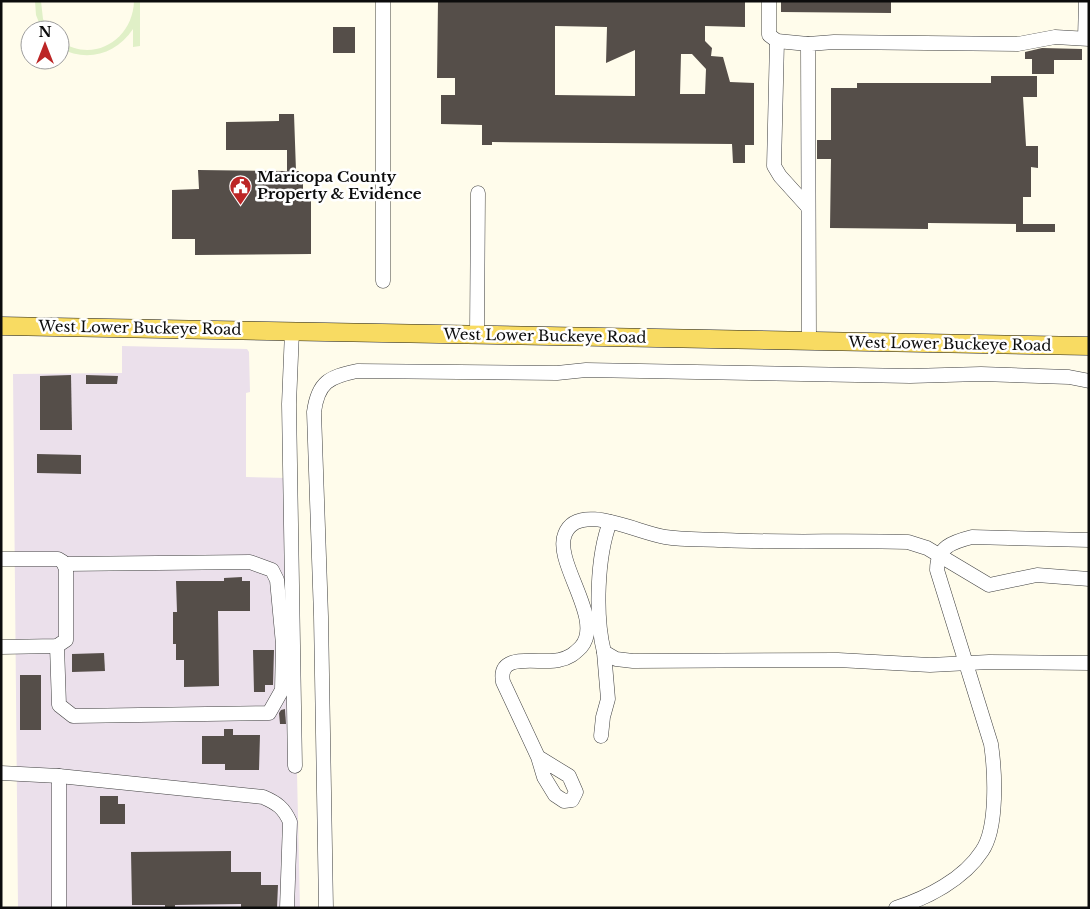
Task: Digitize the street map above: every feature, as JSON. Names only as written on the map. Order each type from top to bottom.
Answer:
[{"type":"main road","name":"West Lower Buckeye Road","points":[[1,326],[1089,346]]},
{"type":"lane","points":[[383,1],[383,281]]},
{"type":"lane","points":[[769,1],[769,35],[777,41],[808,44],[834,42],[1018,44],[1055,37],[1087,38],[1086,1]]},
{"type":"lane","points":[[777,41],[774,166],[780,176],[808,206]]},
{"type":"lane","points":[[808,44],[809,340]]},
{"type":"lane","points":[[477,335],[478,193]]},
{"type":"lane","points":[[292,331],[289,404],[296,766]]},
{"type":"lane","points":[[326,908],[321,616],[314,412],[316,396],[323,384],[339,375],[357,370],[557,373],[586,370],[910,376],[981,374],[1050,376],[1089,381]]},
{"type":"lane","points":[[538,757],[501,674],[505,667],[516,661],[557,661],[573,655],[583,644],[586,627],[584,608],[564,554],[563,538],[568,526],[577,520],[592,518],[666,537],[758,542],[908,542],[927,548],[989,585],[1037,575],[1089,579]]},
{"type":"lane","points":[[602,736],[603,717],[608,698],[599,591],[604,538],[610,522]]},
{"type":"lane","points":[[896,908],[922,897],[968,867],[983,850],[989,833],[994,762],[991,744],[937,570],[939,556],[944,548],[953,542],[972,537],[1089,540]]},
{"type":"lane","points":[[1,559],[58,559],[64,564],[66,569],[66,640],[57,646],[1,646]]},
{"type":"lane","points":[[57,646],[59,705],[72,716],[269,713],[282,690],[282,635],[277,580],[272,570],[250,562],[64,564]]},
{"type":"lane","points":[[604,652],[616,659],[633,661],[838,660],[930,665],[966,663],[1089,663]]},
{"type":"lane","points":[[1,774],[59,776],[263,797],[276,802],[286,811],[290,822],[287,908]]},
{"type":"lane","points":[[58,908],[59,776]]},
{"type":"shaded area","points":[[122,346],[247,349],[249,352],[250,392],[246,393],[246,477],[287,478],[292,773],[297,773],[300,908],[18,908],[13,374],[122,373]]},
{"type":"green space","points":[[35,1],[41,1],[44,20],[38,20]]},
{"type":"green space","points":[[134,1],[140,1],[140,46],[133,47],[133,29],[118,45],[100,54],[80,55],[70,53],[70,46],[85,50],[98,49],[109,44],[119,37],[127,27],[132,15]]},
{"type":"building","points":[[438,1],[745,1],[745,27],[705,26],[705,41],[712,48],[711,56],[723,57],[730,82],[754,83],[754,145],[745,145],[745,163],[733,163],[732,144],[492,142],[492,145],[482,145],[482,125],[441,124],[441,95],[455,95],[455,78],[437,78]],"holes":[[[555,26],[607,27],[606,63],[635,50],[635,96],[555,95]],[[681,54],[692,54],[706,69],[705,94],[680,94]]]},
{"type":"building","points":[[781,1],[891,1],[891,13],[781,12]]},
{"type":"building","points":[[333,27],[355,27],[355,53],[333,53]]},
{"type":"building","points":[[1042,48],[1082,49],[1082,60],[1054,60],[1054,74],[1032,74],[1032,59],[1025,59],[1025,52]]},
{"type":"building","points":[[991,76],[1037,76],[1037,97],[1023,97],[1026,146],[1038,146],[1038,168],[1031,167],[1031,197],[1023,197],[1023,224],[928,223],[928,229],[830,228],[831,159],[817,159],[817,140],[831,140],[831,88],[857,88],[857,83],[991,83]]},
{"type":"building","name":"Maricopa County Property & Evidence","points":[[279,114],[294,114],[296,171],[299,171],[299,181],[303,181],[303,198],[311,198],[311,254],[195,255],[195,239],[172,239],[172,190],[199,189],[198,170],[287,171],[287,150],[226,150],[226,122],[279,121]]},
{"type":"building","points":[[1016,224],[1055,224],[1055,232],[1016,232]]},
{"type":"building","points":[[71,375],[72,430],[40,430],[40,376]]},
{"type":"building","points":[[86,375],[118,376],[117,384],[86,384]]},
{"type":"building","points":[[37,454],[81,455],[81,474],[37,473]]},
{"type":"building","points":[[242,577],[242,581],[250,581],[250,611],[218,611],[219,686],[184,687],[184,660],[176,660],[176,644],[173,644],[173,612],[177,612],[176,581],[224,581],[224,578]]},
{"type":"building","points":[[253,650],[274,650],[273,685],[265,685],[265,692],[254,692]]},
{"type":"building","points":[[104,653],[105,671],[72,672],[72,654]]},
{"type":"building","points":[[20,675],[41,675],[41,730],[20,730]]},
{"type":"building","points":[[285,709],[286,724],[280,724],[279,713]]},
{"type":"building","points":[[224,729],[233,729],[233,735],[260,735],[259,770],[225,770],[225,764],[202,764],[202,736],[224,736]]},
{"type":"building","points":[[100,796],[118,796],[118,804],[125,804],[125,824],[100,824]]},
{"type":"building","points":[[231,851],[231,872],[261,872],[261,885],[278,885],[277,908],[241,908],[241,904],[175,905],[175,908],[165,908],[165,905],[132,905],[131,852]]},
{"type":"place","name":"Maricopa County Property & Evidence","points":[[241,205]]}]
